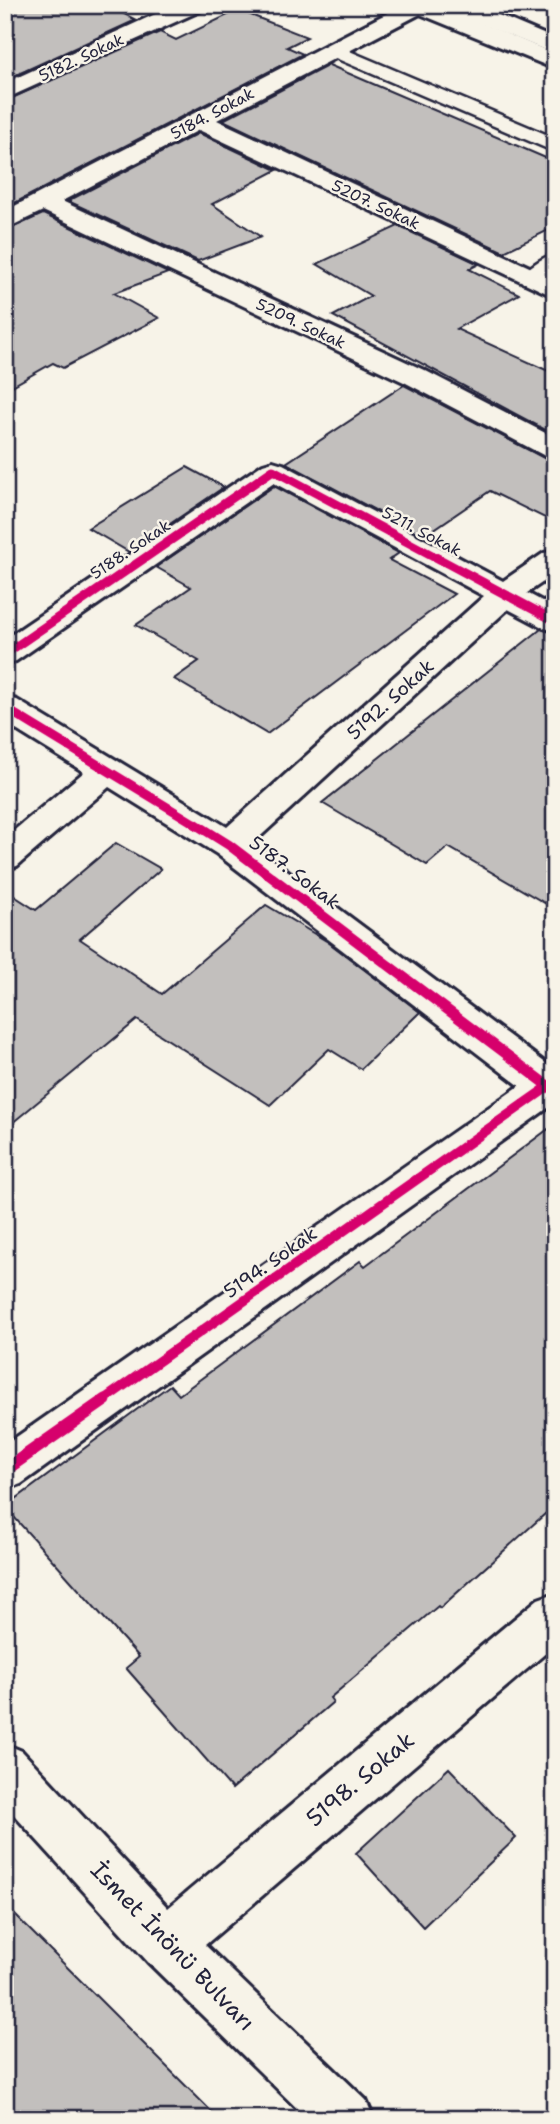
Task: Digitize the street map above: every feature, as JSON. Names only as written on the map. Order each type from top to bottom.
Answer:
[{"type":"main road","name":"5182. Sokak","points":[[5,92],[194,5]]},
{"type":"main road","points":[[455,5],[555,47]]},
{"type":"main road","points":[[419,6],[555,62]]},
{"type":"main road","name":"5184. Sokak","points":[[5,222],[419,6]]},
{"type":"main road","name":"5207. Sokak","points":[[197,120],[555,289]]},
{"type":"main road","name":"5209. Sokak","points":[[44,202],[403,372],[555,450]]},
{"type":"main road","name":"5211. Sokak","points":[[273,470],[555,621]]},
{"type":"main road","name":"5188. Sokak","points":[[5,654],[273,470]]},
{"type":"main road","name":"5192. Sokak","points":[[229,845],[506,593],[555,560]]},
{"type":"main road","name":"5187. Sokak","points":[[5,708],[229,845],[553,1086]]},
{"type":"main road","points":[[5,857],[106,771]]},
{"type":"main road","name":"5194. Sokak","points":[[5,1470],[553,1086]]},
{"type":"main road","name":"5198. Sokak","points":[[166,1944],[555,1615]]},
{"type":"main road","name":"İsmet İnönü Bulvarı","points":[[5,1768],[166,1944],[347,2119]]},
{"type":"lane","points":[[333,50],[555,146]]},
{"type":"lane","points":[[531,278],[555,261]]},
{"type":"building","points":[[5,5],[107,5],[136,20],[5,80]]},
{"type":"building","points":[[238,10],[307,37],[287,47],[303,54],[5,208],[5,101],[160,32],[176,40]]},
{"type":"building","points":[[329,65],[555,162],[555,227],[504,252],[223,120]]},
{"type":"building","points":[[199,133],[277,170],[212,204],[261,237],[198,261],[68,201]]},
{"type":"building","points":[[43,214],[168,273],[114,293],[159,318],[63,368],[53,363],[5,390],[5,231]]},
{"type":"building","points":[[398,226],[479,264],[469,269],[519,294],[456,329],[555,374],[555,435],[333,316],[371,296],[317,264]]},
{"type":"building","points":[[404,385],[544,458],[555,461],[555,523],[490,491],[424,536],[286,463]]},
{"type":"building","points":[[187,467],[224,487],[129,552],[88,528]]},
{"type":"building","points":[[274,486],[399,553],[389,560],[454,594],[267,734],[174,679],[199,661],[136,625],[191,587],[156,567]]},
{"type":"building","points":[[541,629],[555,633],[555,909],[448,847],[427,865],[322,803]]},
{"type":"building","points":[[116,843],[161,869],[80,939],[162,994],[266,905],[328,942],[420,1012],[361,1069],[329,1049],[270,1105],[137,1020],[5,1129],[5,890],[36,910]]},
{"type":"building","points":[[555,1124],[555,1505],[440,1608],[438,1606],[330,1698],[333,1702],[232,1789],[126,1668],[139,1657],[5,1507],[170,1385],[179,1395],[360,1261],[365,1266]]},
{"type":"building","points":[[449,1768],[516,1838],[423,1927],[356,1853]]},
{"type":"building","points":[[5,1905],[219,2119],[5,2119]]},
{"type":"cycle path","points":[[5,654],[273,470],[555,621]]},
{"type":"cycle path","points":[[5,708],[229,845],[555,1091]]},
{"type":"cycle path","points":[[5,1470],[555,1082]]}]
